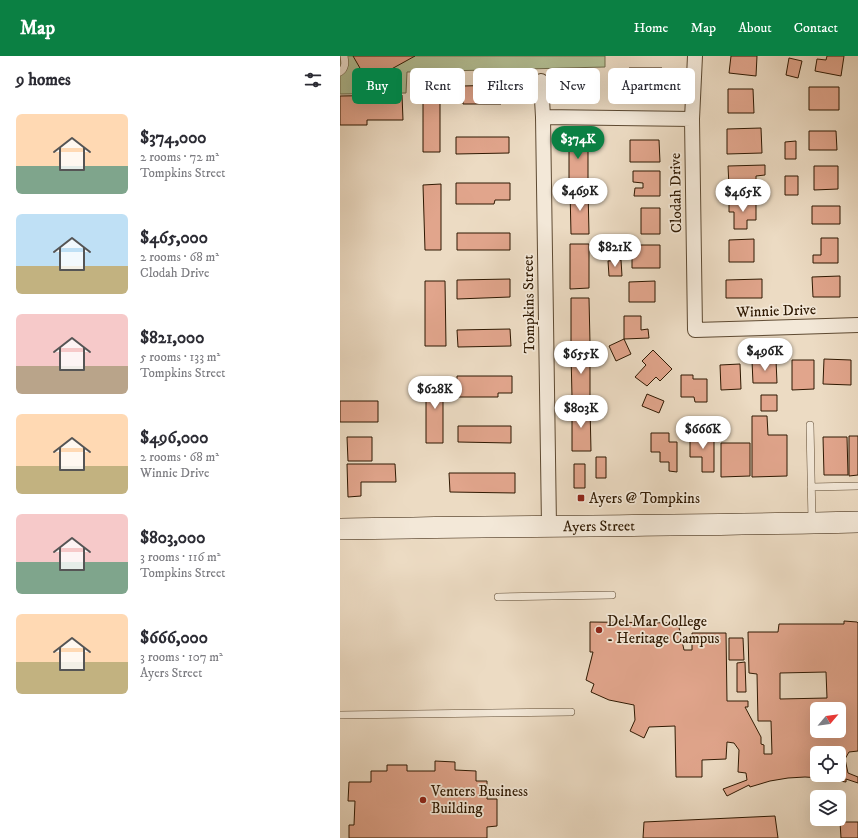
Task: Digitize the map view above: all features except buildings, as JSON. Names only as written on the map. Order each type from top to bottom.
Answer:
[{"type":"main road","name":"Ayers Street","points":[[340,529],[858,522]]},
{"type":"street","name":"Clodah Drive","points":[[695,56],[692,119],[695,330]]},
{"type":"street","name":"Tompkins Street","points":[[541,81],[543,117],[549,526]]},
{"type":"street","points":[[543,117],[692,119]]},
{"type":"street","name":"Winnie Drive","points":[[695,330],[858,325]]},
{"type":"lane","points":[[340,72],[343,70],[345,64],[344,56]]},
{"type":"lane","points":[[810,425],[812,523]]},
{"type":"lane","points":[[812,487],[858,486]]},
{"type":"lane","points":[[498,597],[612,594]]},
{"type":"lane","points":[[340,714],[571,712]]},
{"type":"green space","points":[[340,56],[605,56],[605,67],[473,68],[473,70],[465,71],[465,68],[410,68],[410,72],[407,72],[406,93],[402,93],[402,68],[352,68],[352,94],[340,94]]},
{"type":"place","name":"Ayers @ Tompkins","points":[[581,498]]},
{"type":"place","name":"Del Mar College - Heritage Campus","points":[[599,630]]},
{"type":"place","name":"Venters Business Building","points":[[423,800]]}]
